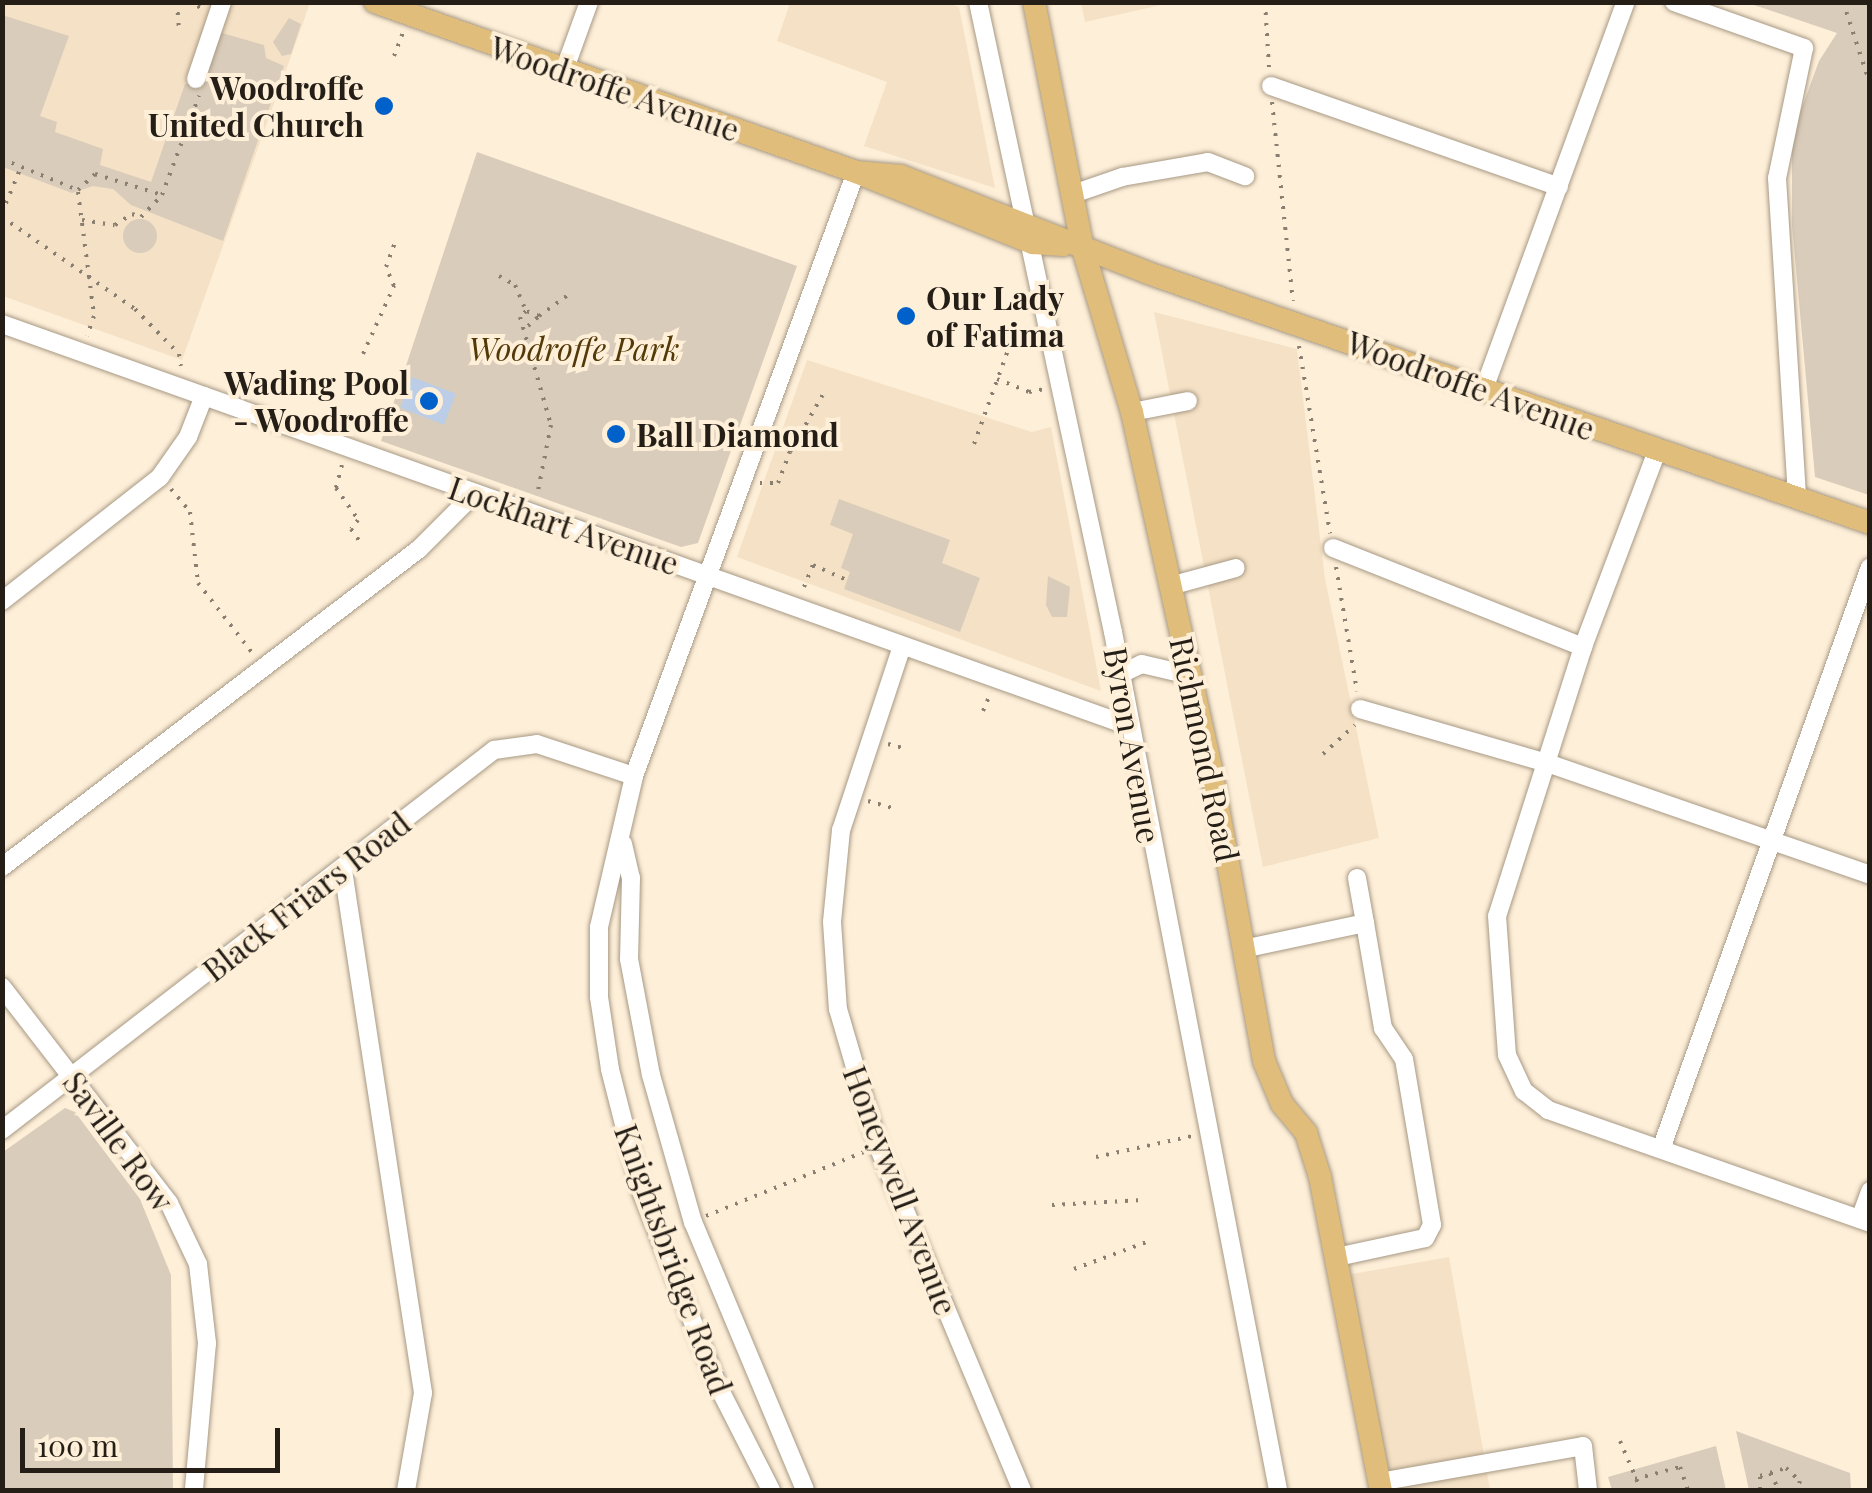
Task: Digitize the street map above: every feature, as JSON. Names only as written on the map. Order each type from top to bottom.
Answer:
[{"type":"main road","name":"Woodroffe Avenue","points":[[375,2],[1870,523]]},
{"type":"main road","name":"Richmond Road","points":[[1034,2],[1076,193],[1078,248],[1132,412],[1189,675],[1264,1061],[1282,1104],[1306,1133],[1337,1258],[1380,1486]]},
{"type":"street","points":[[196,79],[222,2]]},
{"type":"street","points":[[564,71],[589,2]]},
{"type":"street","name":"Byron Avenue","points":[[978,2],[1030,228],[1278,1490]]},
{"type":"street","points":[[1484,389],[1626,2]]},
{"type":"street","points":[[1674,2],[1804,48],[1777,178],[1800,476],[1796,499]]},
{"type":"street","points":[[1270,86],[1559,187]]},
{"type":"street","points":[[1076,193],[1122,177],[1208,162],[1245,176]]},
{"type":"street","name":"Knightsbridge Road","points":[[804,1490],[693,1222],[651,1075],[633,978],[630,878],[623,844],[634,776],[856,172]]},
{"type":"street","name":"Lockhart Avenue","points":[[2,324],[1126,725]]},
{"type":"street","points":[[2,601],[160,477],[204,396]]},
{"type":"street","points":[[1132,412],[1188,401]]},
{"type":"street","points":[[1657,450],[1583,647],[1497,916],[1497,966],[1514,1074],[1548,1110],[1865,1221],[1870,1191]]},
{"type":"street","points":[[2,866],[419,549],[473,495]]},
{"type":"street","points":[[1332,548],[1583,647]]},
{"type":"street","points":[[1660,1149],[1870,567]]},
{"type":"street","points":[[1170,586],[1236,568]]},
{"type":"street","name":"Honeywell Avenue","points":[[902,646],[841,830],[832,922],[838,1010],[878,1146],[1022,1490]]},
{"type":"street","points":[[1119,675],[1142,664],[1189,675]]},
{"type":"street","points":[[1360,709],[1547,763],[1870,875]]},
{"type":"street","name":"Black Friars Road","points":[[2,1130],[494,750],[537,744],[634,776]]},
{"type":"street","name":"Knightsbridge Road","points":[[623,844],[607,871],[599,928],[599,997],[619,1113],[678,1288],[771,1490]]},
{"type":"street","points":[[343,870],[423,1393],[406,1490]]},
{"type":"street","points":[[1337,1258],[1425,1238],[1432,1225],[1404,1060],[1382,1028],[1357,878]]},
{"type":"street","points":[[1243,949],[1365,922]]},
{"type":"street","name":"Saville Row","points":[[2,986],[169,1203],[198,1264],[206,1343],[194,1490]]},
{"type":"street","points":[[1380,1486],[1584,1446],[1588,1490]]},
{"type":"path","points":[[176,2],[178,28]]},
{"type":"path","points":[[1265,2],[1270,86],[1296,324],[1360,709],[1353,729],[1322,754]]},
{"type":"path","points":[[1842,2],[1848,9],[1870,84]]},
{"type":"path","points":[[394,56],[404,30]]},
{"type":"path","points":[[82,220],[115,225],[132,214],[141,216],[162,195],[202,86],[196,79]]},
{"type":"path","points":[[2,159],[78,190]]},
{"type":"path","points":[[21,167],[2,215],[135,309],[179,354],[181,366]]},
{"type":"path","points":[[78,190],[96,174],[162,195]]},
{"type":"path","points":[[78,190],[94,316],[84,340]]},
{"type":"path","points":[[364,354],[394,286],[386,267],[396,240]]},
{"type":"path","points":[[499,276],[515,285],[526,311],[539,316]]},
{"type":"path","points":[[528,326],[568,295]]},
{"type":"path","points":[[526,311],[520,316],[528,326],[536,389],[551,425],[538,493]]},
{"type":"path","points":[[974,444],[1013,336]]},
{"type":"path","points":[[997,379],[1029,392],[1062,387]]},
{"type":"path","points":[[760,483],[778,483],[790,452],[825,391]]},
{"type":"path","points":[[774,446],[790,452]]},
{"type":"path","points":[[347,447],[336,488],[358,520],[351,529],[360,542]]},
{"type":"path","points":[[160,477],[190,512],[198,583],[262,666]]},
{"type":"path","points":[[804,588],[813,566],[846,578]]},
{"type":"path","points":[[852,797],[893,808]]},
{"type":"path","points":[[1096,1157],[1206,1133]]},
{"type":"path","points":[[693,1222],[878,1146]]},
{"type":"path","points":[[1052,1205],[1143,1200]]},
{"type":"path","points":[[1074,1269],[1146,1242]]},
{"type":"path","points":[[1620,1441],[1640,1490]]},
{"type":"path","points":[[1635,1479],[1680,1467],[1690,1490],[1716,1490]]},
{"type":"path","points":[[1760,1490],[1760,1476],[1776,1468],[1794,1472],[1797,1490]]},
{"type":"path","points":[[1770,1473],[1779,1490]]},
{"type":"shaded area","points":[[946,2],[959,7],[995,188],[864,146],[887,82],[777,41],[790,3]]},
{"type":"shaded area","points":[[1081,2],[1170,3],[1085,22]]},
{"type":"shaded area","points":[[3,3],[310,3],[182,360],[3,296]]},
{"type":"shaded area","points":[[1154,312],[1297,349],[1325,579],[1379,838],[1263,867]]},
{"type":"shaded area","points":[[807,360],[1032,432],[1051,427],[1101,691],[737,557]]},
{"type":"shaded area","points":[[1449,1257],[1490,1490],[1388,1490],[1350,1275]]},
{"type":"green space","points":[[1748,3],[1869,3],[1869,495],[1815,477],[1792,225],[1792,135],[1819,61],[1837,33]]},
{"type":"green space","points":[[2,15],[69,36],[40,116],[57,122],[55,132],[103,149],[100,165],[151,182],[185,84],[197,83],[215,31],[264,45],[266,58],[284,66],[223,241],[131,205],[113,189],[93,186],[72,193],[3,167]]},
{"type":"green space","points":[[289,18],[301,24],[291,54],[282,56],[273,42]]},
{"type":"green space","name":"Woodroffe Park","points":[[477,152],[797,266],[698,543],[681,547],[381,441]]},
{"type":"green space","points":[[140,219],[152,224],[157,236],[152,248],[140,253],[128,248],[123,236],[128,224]]},
{"type":"green space","points":[[839,499],[950,540],[942,563],[980,578],[960,632],[844,589],[850,572],[841,568],[853,534],[830,525]]},
{"type":"green space","points":[[1048,576],[1070,587],[1067,617],[1052,617],[1046,605]]},
{"type":"green space","points":[[65,1108],[75,1112],[140,1199],[171,1275],[173,1490],[3,1490],[3,1152]]},
{"type":"green space","points":[[1736,1431],[1850,1473],[1851,1490],[1749,1490]]},
{"type":"green space","points":[[1716,1446],[1726,1490],[1612,1490],[1608,1477]]},
{"type":"water","name":"Wading Pool - Woodroffe","points":[[412,377],[456,394],[444,425],[400,408]]},
{"type":"place","name":"Woodroffe United Church","points":[[384,106]]},
{"type":"place","name":"Our Lady of Fatima","points":[[906,316]]},
{"type":"place","name":"Wading Pool - Woodroffe","points":[[429,401]]},
{"type":"place","name":"Ball Diamond","points":[[616,434]]}]
